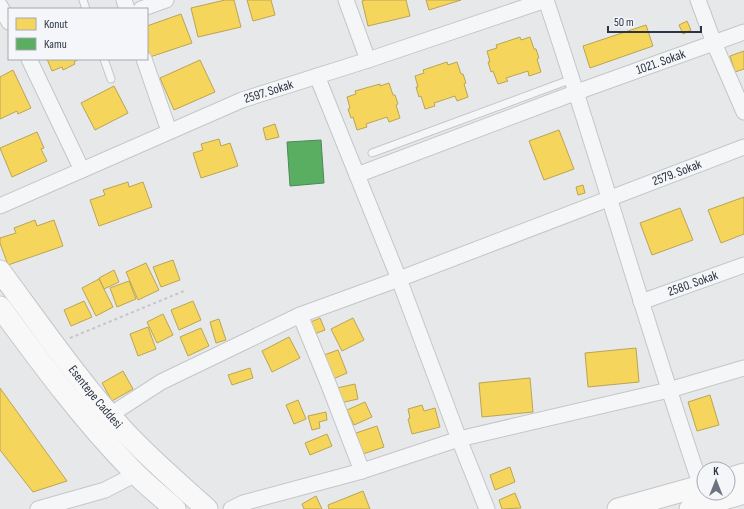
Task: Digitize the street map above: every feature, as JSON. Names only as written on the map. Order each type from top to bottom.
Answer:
[{"type":"main road","name":"Esentepe Caddesi","points":[[0,272],[110,415],[148,456],[207,509]]},
{"type":"main road","name":"Esentepe Caddesi","points":[[3,317],[82,415],[136,474],[175,509]]},
{"type":"main road","points":[[618,509],[696,488]]},
{"type":"main road","points":[[690,509],[744,493]]},
{"type":"street","points":[[144,8],[166,0]]},
{"type":"street","points":[[346,0],[368,60]]},
{"type":"street","points":[[546,0],[611,199],[668,390],[696,467]]},
{"type":"street","name":"2597. Sokak","points":[[0,206],[242,100],[368,60],[546,0]]},
{"type":"street","points":[[698,0],[714,43],[744,112]]},
{"type":"street","points":[[0,8],[8,20]]},
{"type":"street","name":"1021. Sokak","points":[[357,175],[575,86],[714,43],[744,32]]},
{"type":"street","points":[[29,60],[82,170]]},
{"type":"street","points":[[144,60],[169,131]]},
{"type":"street","points":[[317,76],[399,280],[487,509]]},
{"type":"street","name":"2579. Sokak","points":[[110,415],[161,382],[300,315],[399,280],[744,147]]},
{"type":"street","name":"2580. Sokak","points":[[641,302],[744,265]]},
{"type":"street","points":[[300,315],[362,471]]},
{"type":"street","points":[[232,509],[243,502],[362,471],[459,439],[668,390],[744,368]]},
{"type":"street","points":[[38,509],[105,490],[136,474]]},
{"type":"lane","points":[[104,60],[111,79]]},
{"type":"lane","points":[[372,153],[575,86]]},
{"type":"path","points":[[54,344],[184,291]]},
{"type":"building: Konut","points":[[225,0],[234,0],[241,27],[198,37],[191,8]]},
{"type":"building: Konut","points":[[247,0],[271,0],[275,15],[253,21]]},
{"type":"building: Konut","points":[[406,0],[410,16],[368,26],[362,1]]},
{"type":"building: Konut","points":[[426,0],[461,0],[429,10]]},
{"type":"building: Konut","points":[[181,14],[192,43],[150,57],[148,52],[148,26]]},
{"type":"building: Konut","points":[[687,21],[691,30],[683,34],[679,25]]},
{"type":"building: Konut","points":[[646,25],[653,46],[590,68],[583,46]]},
{"type":"building: Konut","points":[[520,37],[521,40],[530,37],[539,58],[537,59],[541,72],[529,76],[528,71],[506,78],[508,81],[498,84],[493,71],[491,72],[487,51],[497,48],[496,45]]},
{"type":"building: Konut","points":[[744,51],[744,69],[735,72],[730,56]]},
{"type":"building: Konut","points":[[47,60],[77,60],[74,62],[75,64],[63,70],[62,67],[52,71]]},
{"type":"building: Konut","points":[[200,60],[215,92],[174,110],[160,78]]},
{"type":"building: Konut","points":[[447,62],[448,65],[457,62],[466,83],[464,84],[468,97],[457,101],[455,96],[434,103],[435,106],[425,109],[421,96],[419,97],[415,76],[424,73],[423,70]]},
{"type":"building: Konut","points":[[13,70],[31,108],[18,114],[17,111],[0,119],[0,77]]},
{"type":"building: Konut","points":[[389,83],[398,104],[396,105],[400,118],[389,122],[387,117],[366,124],[367,127],[357,130],[353,117],[351,118],[348,109],[350,108],[347,97],[356,94],[355,91]]},
{"type":"building: Konut","points":[[114,86],[128,113],[95,130],[81,103]]},
{"type":"building: Konut","points":[[275,124],[279,137],[266,140],[263,128]]},
{"type":"building: Konut","points":[[559,130],[574,169],[544,180],[529,141]]},
{"type":"building: Konut","points":[[37,132],[44,148],[41,149],[47,161],[12,177],[0,148]]},
{"type":"building: Konut","points":[[219,139],[221,146],[230,143],[238,166],[201,178],[193,153],[203,150],[201,144]]},
{"type":"building: Konut","points":[[128,182],[129,187],[143,182],[152,207],[99,226],[90,200],[105,195],[103,190]]},
{"type":"building: Konut","points":[[583,185],[585,193],[578,195],[576,187]]},
{"type":"building: Konut","points":[[744,197],[744,234],[721,243],[708,210]]},
{"type":"building: Konut","points":[[680,208],[693,240],[652,255],[640,223]]},
{"type":"building: Konut","points":[[35,220],[37,226],[54,220],[63,246],[8,265],[0,243],[0,238],[16,233],[14,228]]},
{"type":"building: Konut","points":[[173,260],[180,280],[161,287],[153,267]]},
{"type":"building: Konut","points":[[146,263],[159,290],[138,300],[126,272]]},
{"type":"building: Konut","points":[[114,270],[119,282],[104,289],[99,278]]},
{"type":"building: Konut","points":[[99,279],[113,307],[96,316],[82,288]]},
{"type":"building: Konut","points":[[129,281],[136,299],[117,307],[110,288]]},
{"type":"building: Konut","points":[[84,301],[92,317],[71,326],[64,310]]},
{"type":"building: Konut","points":[[193,301],[201,320],[179,330],[171,310]]},
{"type":"building: Konut","points":[[163,314],[173,335],[157,343],[147,322]]},
{"type":"building: Konut","points":[[320,318],[325,330],[309,336],[304,325]]},
{"type":"building: Konut","points":[[353,318],[364,340],[342,351],[331,329]]},
{"type":"building: Konut","points":[[219,319],[226,340],[216,343],[210,322]]},
{"type":"building: Konut","points":[[148,327],[156,349],[138,356],[130,334]]},
{"type":"building: Konut","points":[[201,328],[209,346],[188,356],[180,337]]},
{"type":"building: Konut","points":[[289,337],[300,358],[272,372],[262,351]]},
{"type":"building: Konut","points":[[636,348],[639,382],[588,387],[585,353]]},
{"type":"building: Konut","points":[[338,350],[347,373],[333,379],[324,355]]},
{"type":"building: Konut","points":[[250,368],[253,378],[232,385],[228,375]]},
{"type":"building: Konut","points":[[123,371],[133,389],[112,401],[102,383]]},
{"type":"building: Konut","points":[[530,378],[533,412],[482,417],[479,383]]},
{"type":"building: Konut","points":[[355,384],[358,399],[340,403],[337,388]]},
{"type":"building: Konut","points":[[0,388],[67,481],[33,492],[0,450]]},
{"type":"building: Konut","points":[[710,395],[719,425],[697,431],[688,402]]},
{"type":"building: Konut","points":[[298,400],[306,419],[294,424],[286,405]]},
{"type":"building: Konut","points":[[365,402],[372,417],[354,425],[347,410]]},
{"type":"building: Konut","points":[[422,405],[424,411],[435,408],[440,427],[412,434],[408,419],[410,418],[408,409]]},
{"type":"building: Konut","points":[[326,412],[327,420],[319,422],[320,428],[312,430],[308,416]]},
{"type":"building: Konut","points":[[377,426],[384,447],[363,454],[356,433]]},
{"type":"building: Konut","points":[[327,434],[332,446],[310,455],[305,443]]},
{"type":"building: Konut","points":[[510,467],[515,482],[495,490],[490,475]]},
{"type":"building: Konut","points":[[363,491],[370,509],[329,509],[328,505]]},
{"type":"building: Konut","points":[[515,493],[521,508],[502,509],[499,500]]},
{"type":"building: Konut","points":[[316,496],[322,509],[304,509],[302,504]]},
{"type":"building: Kamu","points":[[321,140],[324,183],[290,186],[287,142]]}]
